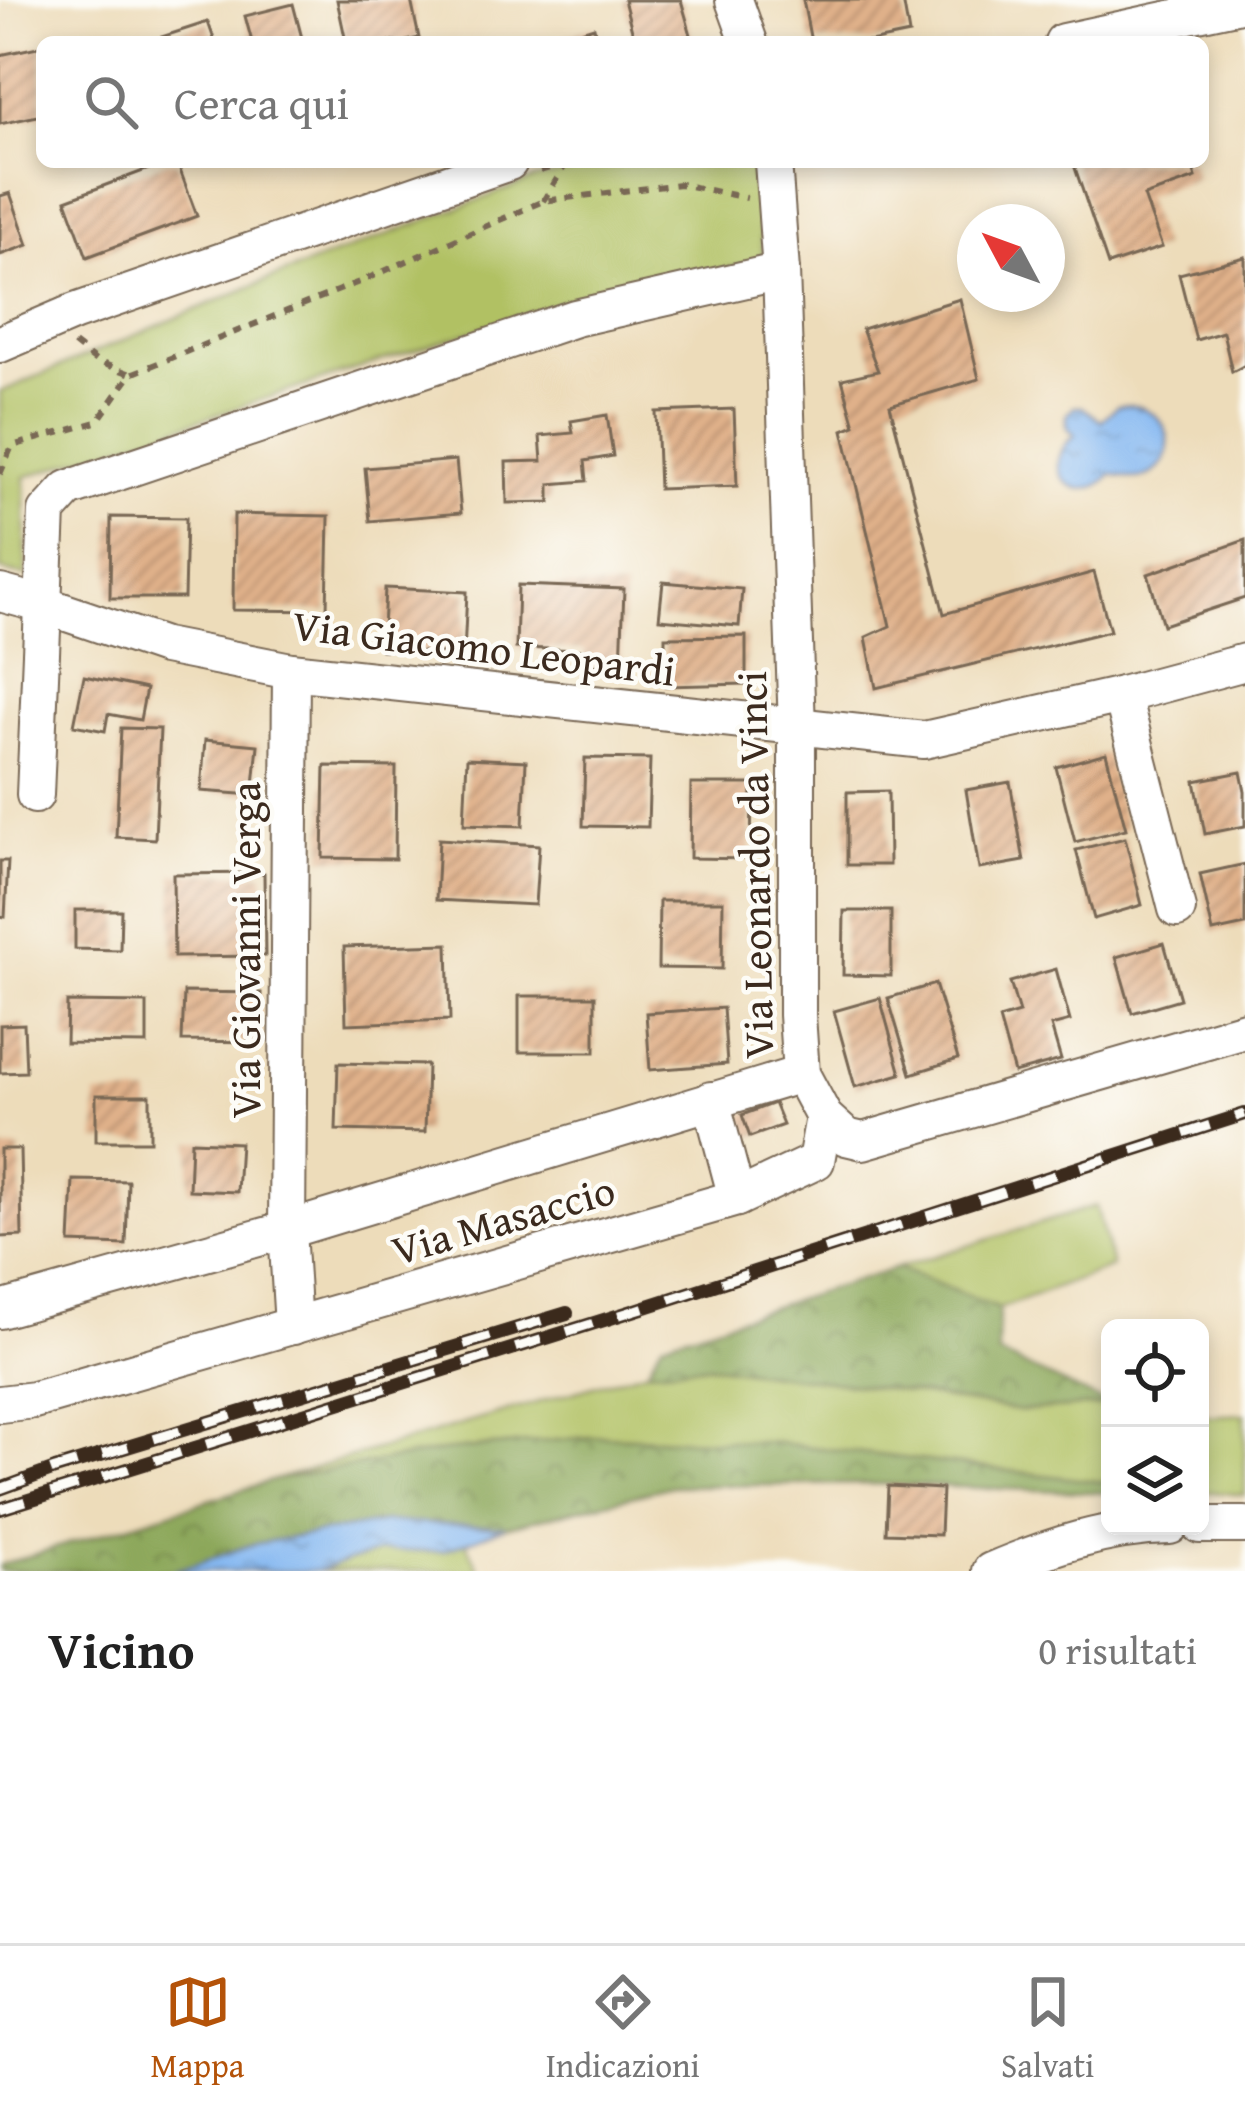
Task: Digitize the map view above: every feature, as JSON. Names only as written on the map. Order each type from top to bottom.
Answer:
[{"type":"street","points":[[734,0],[746,36]]},
{"type":"street","points":[[1091,36],[1245,3]]},
{"type":"street","points":[[0,344],[75,312],[492,168]]},
{"type":"street","name":"Via Leonardo da Vinci","points":[[774,168],[797,728],[800,1074],[824,1117]]},
{"type":"street","points":[[35,795],[46,512],[68,489],[575,318],[781,271]]},
{"type":"street","name":"Via Giacomo Leopardi","points":[[0,593],[164,646],[291,671],[924,740],[1245,662]]},
{"type":"street","name":"Via Giovanni Verga","points":[[287,1230],[291,671]]},
{"type":"street","points":[[1121,695],[1177,909]]},
{"type":"street","points":[[824,1117],[846,1137],[862,1141],[1245,1030]]},
{"type":"street","name":"Via Masaccio","points":[[0,1310],[287,1230],[800,1074]]},
{"type":"street","points":[[711,1100],[737,1198]]},
{"type":"street","name":"Via Masaccio","points":[[0,1404],[34,1400],[737,1198],[816,1160],[824,1117]]},
{"type":"street","points":[[287,1230],[292,1326]]},
{"type":"street","points":[[1209,1526],[1245,1525]]},
{"type":"street","points":[[991,1571],[1046,1548],[1101,1535]]},
{"type":"path","points":[[542,201],[563,168]]},
{"type":"path","points":[[0,474],[12,446],[97,422],[131,374],[364,280],[542,201],[680,184],[777,205]]},
{"type":"path","points":[[66,338],[96,361],[131,374]]},
{"type":"green space","points":[[588,168],[752,168],[764,261],[562,302],[25,477],[26,576],[0,570],[0,392],[255,285],[534,179]]},
{"type":"green space","points":[[1096,1206],[1112,1267],[999,1309],[897,1268]]},
{"type":"green space","points":[[897,1268],[999,1309],[998,1354],[1101,1401],[1101,1406],[1020,1411],[709,1365],[647,1370],[662,1342]]},
{"type":"green space","points":[[709,1365],[1020,1411],[1101,1406],[1101,1482],[778,1443],[601,1436],[443,1451],[274,1480],[647,1370]]},
{"type":"green space","points":[[1245,1414],[1245,1495],[1209,1492],[1209,1416]]},
{"type":"green space","points":[[601,1436],[778,1443],[1101,1482],[1101,1493],[884,1484],[672,1486],[505,1527],[386,1522],[254,1544],[174,1571],[0,1571],[0,1565],[274,1480],[443,1451]]},
{"type":"green space","points":[[466,1542],[480,1571],[316,1571],[382,1551],[443,1551]]},
{"type":"water","points":[[1117,406],[1147,410],[1165,429],[1167,452],[1162,463],[1141,478],[1112,474],[1086,489],[1066,481],[1059,460],[1075,435],[1067,427],[1067,414],[1082,407],[1101,421]]},
{"type":"water","points":[[386,1522],[505,1527],[443,1551],[382,1551],[316,1571],[174,1571],[254,1544]]},
{"type":"building","points":[[337,0],[411,0],[419,36],[345,36]]},
{"type":"building","points":[[624,0],[681,0],[691,36],[633,36]]},
{"type":"building","points":[[803,0],[903,0],[909,34],[810,36]]},
{"type":"building","points":[[293,4],[301,36],[250,36],[245,16]]},
{"type":"building","points":[[208,22],[213,36],[165,36]]},
{"type":"building","points":[[594,27],[596,36],[565,36]]},
{"type":"building","points":[[36,47],[36,116],[0,124],[0,55]]},
{"type":"building","points":[[151,168],[179,168],[197,216],[87,257],[66,200]]},
{"type":"building","points":[[1075,168],[1193,168],[1196,178],[1144,196],[1162,247],[1108,265]]},
{"type":"building","points":[[10,193],[28,245],[0,255],[0,196]]},
{"type":"building","points":[[1245,257],[1245,365],[1232,372],[1223,332],[1196,340],[1179,274]]},
{"type":"building","points":[[957,300],[957,312],[963,312],[979,379],[890,405],[944,614],[1094,572],[1110,631],[876,688],[866,637],[890,626],[843,430],[855,425],[842,379],[878,371],[862,329]]},
{"type":"building","points":[[734,409],[737,486],[659,489],[656,412]]},
{"type":"building","points":[[607,415],[613,456],[585,461],[587,481],[550,484],[550,502],[507,503],[506,462],[542,461],[540,436],[573,433],[571,421]]},
{"type":"building","points":[[456,460],[461,513],[370,521],[365,468]]},
{"type":"building","points":[[234,514],[329,516],[327,611],[233,610]]},
{"type":"building","points":[[111,517],[186,518],[184,598],[110,598]]},
{"type":"building","points":[[1245,540],[1245,598],[1163,625],[1148,574]]},
{"type":"building","points":[[663,582],[742,589],[739,626],[659,619]]},
{"type":"building","points":[[518,585],[624,589],[621,665],[584,664],[585,650],[516,648]]},
{"type":"building","points":[[385,588],[467,592],[464,654],[382,650]]},
{"type":"building","points":[[746,636],[746,684],[665,686],[665,637]]},
{"type":"building","points":[[84,676],[146,689],[140,720],[108,714],[105,731],[74,725]]},
{"type":"building","points":[[121,728],[160,729],[155,839],[116,837]]},
{"type":"building","points":[[205,740],[258,745],[253,795],[201,791]]},
{"type":"building","points":[[1106,753],[1126,829],[1075,842],[1056,767]]},
{"type":"building","points":[[467,758],[526,761],[523,826],[464,824]]},
{"type":"building","points":[[585,758],[650,759],[648,827],[583,826]]},
{"type":"building","points":[[325,766],[396,767],[395,859],[323,858]]},
{"type":"building","points":[[1241,772],[1245,826],[1205,834],[1195,781]]},
{"type":"building","points":[[1010,782],[1024,861],[979,869],[966,790]]},
{"type":"building","points":[[691,784],[752,784],[751,859],[690,858]]},
{"type":"building","points":[[888,791],[889,865],[847,865],[847,792]]},
{"type":"building","points":[[1125,838],[1142,905],[1094,919],[1076,850]]},
{"type":"building","points":[[439,839],[539,845],[535,905],[436,900]]},
{"type":"building","points":[[0,861],[8,861],[5,917],[0,916]]},
{"type":"building","points":[[1245,864],[1245,925],[1213,932],[1200,874]]},
{"type":"building","points":[[264,873],[265,956],[174,957],[173,874]]},
{"type":"building","points":[[659,901],[723,901],[722,969],[658,968]]},
{"type":"building","points":[[75,910],[121,910],[120,950],[75,949]]},
{"type":"building","points":[[844,911],[891,911],[891,976],[843,975]]},
{"type":"building","points":[[1164,943],[1180,999],[1132,1013],[1116,957]]},
{"type":"building","points":[[448,944],[450,1020],[346,1024],[344,947]]},
{"type":"building","points":[[1056,969],[1070,1021],[1051,1026],[1061,1060],[1014,1073],[999,1019],[1019,1013],[1010,982]]},
{"type":"building","points":[[935,984],[958,1059],[911,1074],[888,998]]},
{"type":"building","points":[[184,992],[261,993],[261,1042],[182,1041]]},
{"type":"building","points":[[519,996],[595,996],[595,1052],[519,1052]]},
{"type":"building","points":[[880,998],[901,1074],[855,1087],[834,1011]]},
{"type":"building","points":[[67,1002],[147,1003],[147,1044],[66,1043]]},
{"type":"building","points":[[723,1008],[727,1064],[650,1070],[646,1013]]},
{"type":"building","points":[[24,1024],[26,1072],[0,1073],[0,1025]]},
{"type":"building","points":[[338,1063],[427,1065],[425,1132],[336,1130]]},
{"type":"building","points":[[96,1095],[150,1095],[150,1141],[96,1141]]},
{"type":"building","points":[[774,1103],[783,1125],[750,1137],[742,1115]]},
{"type":"building","points":[[191,1141],[240,1143],[237,1192],[189,1190]]},
{"type":"building","points":[[0,1149],[20,1149],[22,1236],[0,1237]]},
{"type":"building","points":[[73,1180],[128,1181],[126,1245],[70,1243]]},
{"type":"building","points":[[888,1486],[942,1489],[940,1535],[886,1533]]},
{"type":"railway","points":[[0,1509],[1245,1114]]},
{"type":"railway","points":[[0,1489],[567,1313]]}]
